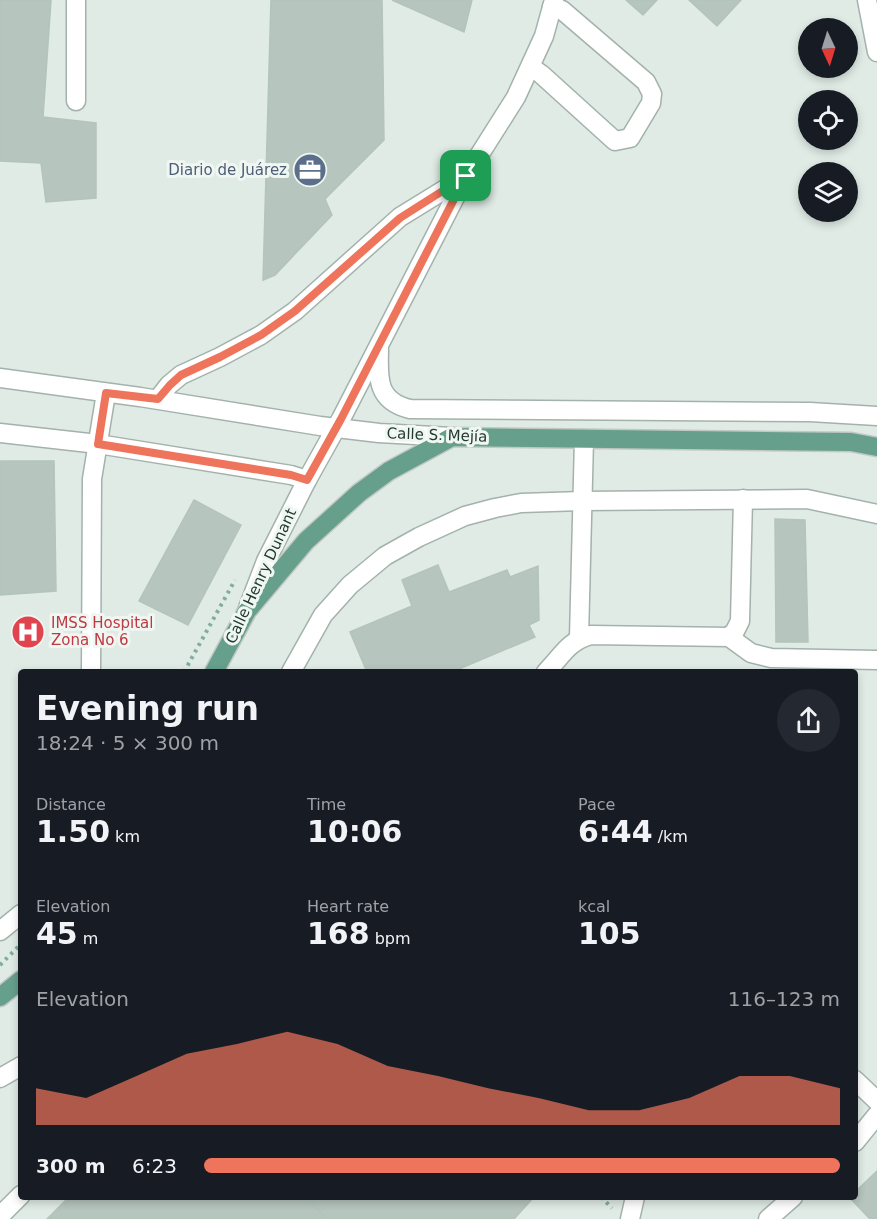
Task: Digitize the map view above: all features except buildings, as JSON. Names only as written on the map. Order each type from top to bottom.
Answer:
[{"type":"main road","name":"Calle S. Mejía","points":[[452,437],[851,442],[877,447]]},
{"type":"main road","points":[[246,611],[306,541],[359,493],[389,471],[452,437]]},
{"type":"main road","name":"Calle Henry Dunant","points":[[216,669],[246,611]]},
{"type":"main road","points":[[0,997],[18,982]]},
{"type":"street","points":[[76,0],[76,100]]},
{"type":"street","points":[[867,0],[877,52]]},
{"type":"street","points":[[531,67],[615,141],[630,138],[651,103],[652,94],[646,82],[553,4]]},
{"type":"street","name":"Calle Henry Dunant","points":[[246,611],[266,561],[466,176],[516,97],[544,36],[553,4]]},
{"type":"street","points":[[158,399],[181,375],[261,335],[295,311],[400,218],[466,176]]},
{"type":"street","points":[[380,342],[381,385],[387,398],[398,406],[410,409],[810,412],[877,416]]},
{"type":"street","name":"Calle S. Mejía","points":[[0,378],[158,399],[336,428],[452,437]]},
{"type":"street","points":[[91,669],[92,479],[106,393]]},
{"type":"street","points":[[0,433],[98,444],[291,475],[307,480]]},
{"type":"street","points":[[579,638],[584,439]]},
{"type":"street","points":[[729,637],[740,621],[743,499]]},
{"type":"street","points":[[293,669],[323,615],[350,585],[385,556],[465,516],[495,508],[521,504],[582,501],[807,499],[877,514]]},
{"type":"street","points":[[549,669],[570,644],[579,638],[591,635],[729,637],[751,653],[771,658],[877,660]]},
{"type":"street","points":[[0,931],[18,916]]},
{"type":"street","points":[[0,1078],[18,1068]]},
{"type":"street","points":[[858,1083],[877,1101]]},
{"type":"street","points":[[858,1138],[877,1115]]},
{"type":"street","points":[[0,1216],[18,1199]]},
{"type":"street","points":[[630,1219],[634,1200]]},
{"type":"street","points":[[775,1217],[790,1200]]},
{"type":"path","points":[[0,964],[18,947]]},
{"type":"place","name":"Diario de Juárez","points":[[310,170]]},
{"type":"place","name":"IMSS Hospital Zona No 6","points":[[28,632]]},
{"type":"route","points":[[466,176],[341,419],[307,480],[291,475],[98,444],[106,393],[158,399],[181,375],[261,335],[295,311],[400,218],[466,176]]}]
